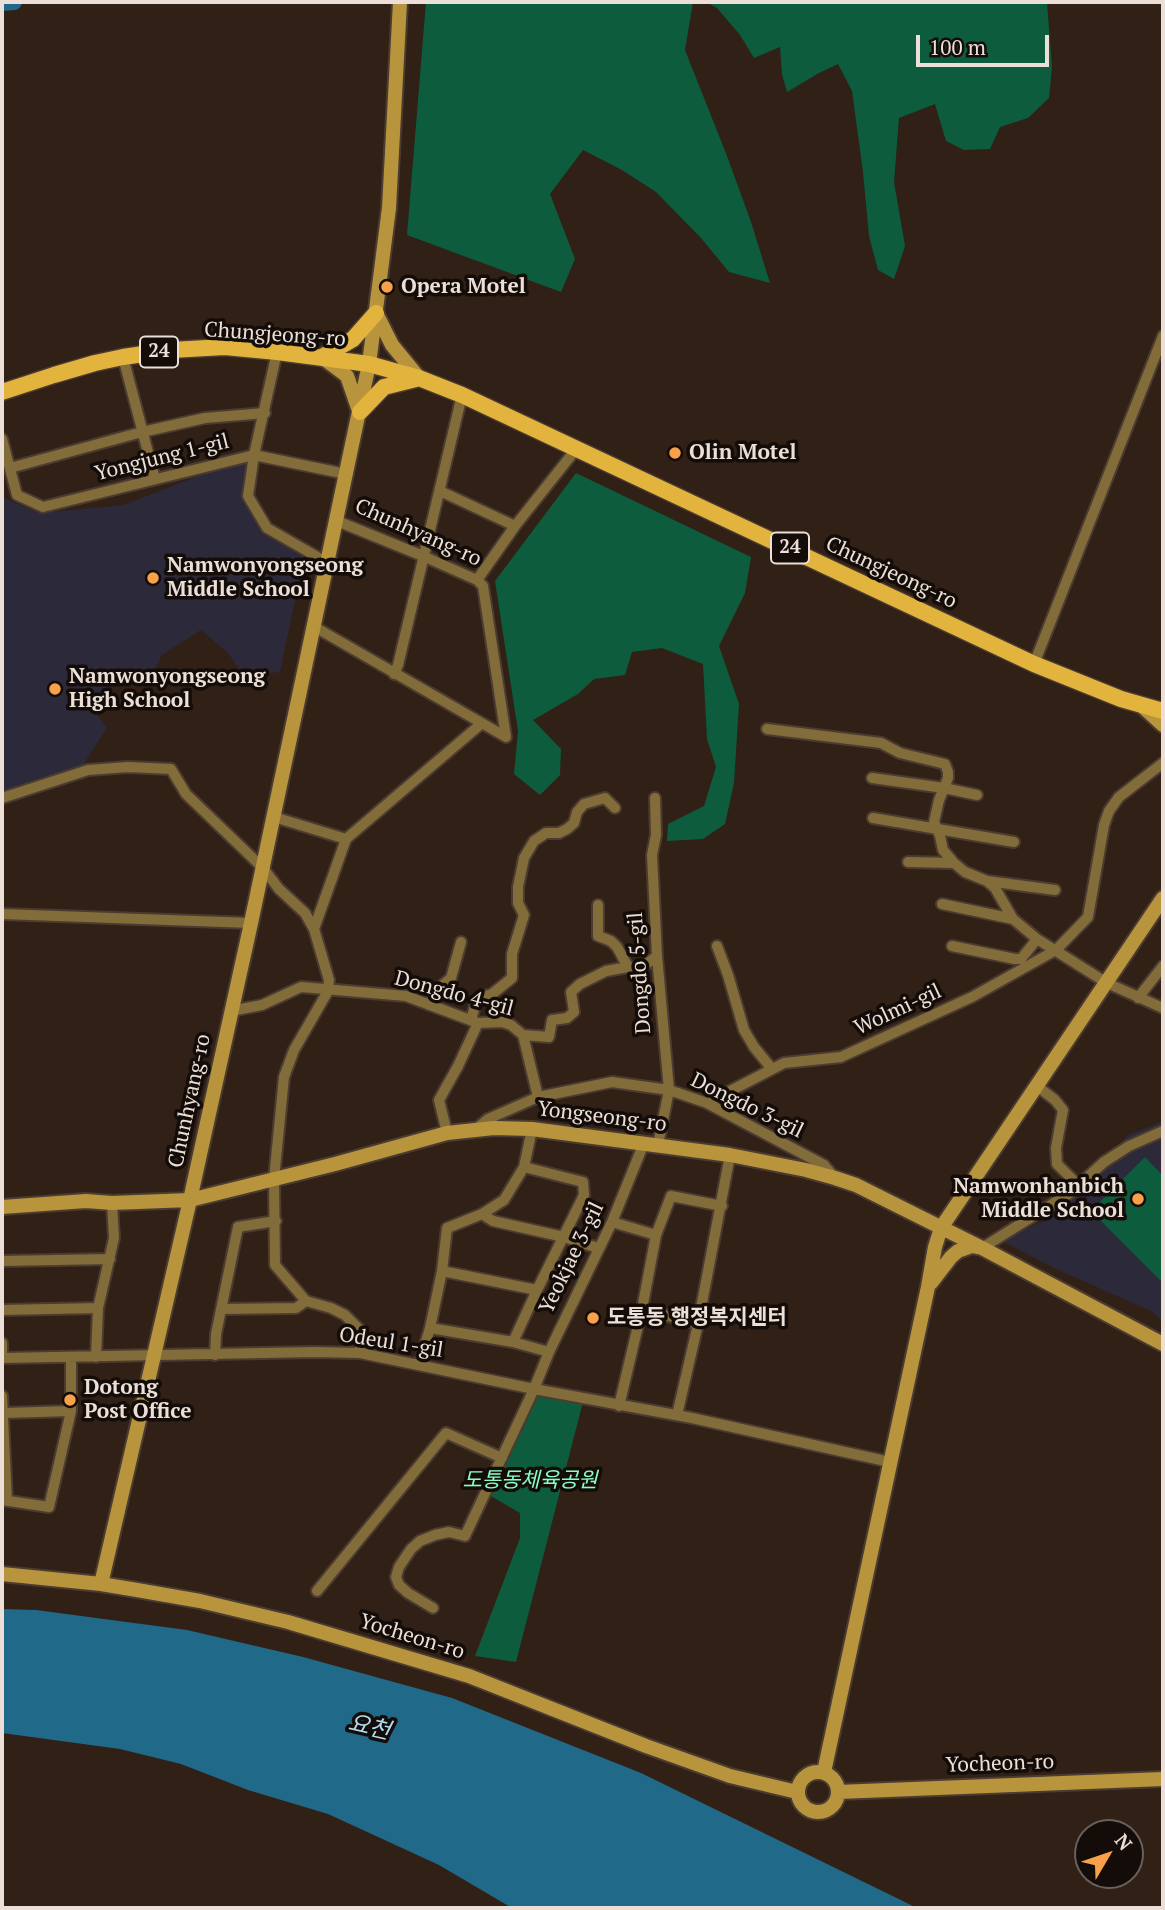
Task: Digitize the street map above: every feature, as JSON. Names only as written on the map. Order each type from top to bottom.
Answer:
[{"type":"main road","points":[[322,357],[353,339],[376,313]]},
{"type":"main road","name":"Chungjeong-ro","points":[[2,392],[123,357],[171,350],[225,347],[369,364],[419,378],[462,395],[1034,664],[1140,705],[1163,711]]},
{"type":"main road","points":[[360,412],[384,387],[419,378]]},
{"type":"street","name":"Chunhyang-ro","points":[[101,1584],[190,1200],[360,412],[376,313],[388,208],[400,2]]},
{"type":"street","points":[[376,313],[392,345],[419,378]]},
{"type":"street","points":[[1034,664],[1163,336]]},
{"type":"street","points":[[277,352],[254,455],[248,496],[267,528],[328,563]]},
{"type":"street","points":[[123,357],[155,479]]},
{"type":"street","points":[[322,357],[347,376],[360,412]]},
{"type":"street","points":[[394,674],[462,395]]},
{"type":"street","name":"Yongjung 1-gil","points":[[10,468],[205,418],[265,414]]},
{"type":"street","name":"Yongjung 1-gil","points":[[2,439],[17,495],[43,507],[254,455],[345,474]]},
{"type":"street","points":[[477,580],[577,448]]},
{"type":"street","points":[[440,491],[516,526]]},
{"type":"street","name":"Chunhyang-ro","points":[[313,626],[506,737],[483,586],[477,580],[337,521]]},
{"type":"street","points":[[1140,705],[1163,725]]},
{"type":"street","points":[[314,929],[346,839],[481,724]]},
{"type":"street","points":[[768,729],[881,743],[900,753],[945,764],[948,778],[934,822],[943,850],[954,863],[965,872],[987,881],[1055,890]]},
{"type":"street","name":"Wolmi-gil","points":[[707,1103],[784,1063],[841,1057],[972,996],[1056,950],[1088,917],[1104,825],[1109,811],[1119,797],[1163,762]]},
{"type":"street","points":[[2,798],[88,770],[128,766],[171,769],[186,794],[263,868],[279,889],[305,913],[314,929],[329,980],[328,990],[294,1050],[284,1077],[274,1179],[275,1265],[306,1301],[345,1315],[359,1330],[360,1353]]},
{"type":"street","points":[[872,778],[977,795]]},
{"type":"street","points":[[447,1133],[439,1100],[458,1066],[475,1022],[477,999],[492,994],[512,978],[512,954],[524,915],[518,903],[518,887],[524,858],[534,841],[546,833],[559,833],[575,823],[584,804],[605,798],[615,808]]},
{"type":"street","name":"Dongdo 5-gil","points":[[651,1144],[669,1090],[657,956],[652,855],[656,835],[655,798]]},
{"type":"street","points":[[274,817],[346,839]]},
{"type":"street","points":[[873,818],[1014,842]]},
{"type":"street","points":[[908,862],[954,863]]},
{"type":"street","points":[[987,881],[995,888],[1013,919],[1037,939],[1107,983],[1163,1007]]},
{"type":"street","points":[[824,1772],[941,1227],[1163,898]]},
{"type":"street","points":[[598,905],[598,936],[611,940],[628,967]]},
{"type":"street","points":[[942,905],[1013,919]]},
{"type":"street","points":[[2,915],[251,923]]},
{"type":"street","points":[[952,946],[1016,959],[1021,958],[1037,939]]},
{"type":"street","points":[[429,1005],[438,989],[451,978],[461,942]]},
{"type":"street","points":[[717,946],[729,975],[744,1030],[772,1069]]},
{"type":"street","points":[[523,1035],[549,1037],[552,1020],[567,1018],[574,1012],[571,992],[580,984],[606,971],[628,967],[641,968],[657,956]]},
{"type":"street","points":[[1138,998],[1163,966]]},
{"type":"street","name":"Dongdo 4-gil","points":[[231,1011],[262,1005],[301,987],[406,996],[475,1022],[502,1022],[511,1025],[523,1035],[538,1097]]},
{"type":"street","name":"Dongdo 3-gil","points":[[476,1129],[488,1119],[538,1097],[612,1082],[669,1090],[707,1103],[824,1166],[835,1178]]},
{"type":"street","points":[[1037,1086],[1063,1110],[1056,1148],[1057,1164],[1079,1186]]},
{"type":"street","name":"Yongseong-ro","points":[[2,1207],[86,1201],[112,1203],[190,1200],[447,1133],[476,1129],[532,1129],[730,1155],[806,1170],[856,1185],[1163,1343]]},
{"type":"street","points":[[419,1365],[442,1270],[447,1228],[482,1214],[504,1200],[524,1167],[532,1129]]},
{"type":"street","points":[[928,1287],[951,1256],[958,1251],[972,1247],[982,1248],[1070,1193],[1104,1162],[1129,1146],[1163,1130]]},
{"type":"street","name":"Yeokjae 3-gil","points":[[433,1608],[399,1585],[396,1577],[399,1567],[411,1549],[421,1541],[449,1532],[465,1536],[598,1248],[651,1144]]},
{"type":"street","points":[[677,1415],[698,1324],[730,1155]]},
{"type":"street","points":[[513,1342],[584,1195],[583,1182],[524,1167]]},
{"type":"street","points":[[620,1406],[656,1235],[671,1196],[722,1206]]},
{"type":"street","points":[[96,1357],[98,1308],[114,1238],[112,1203]]},
{"type":"street","points":[[482,1214],[494,1221],[564,1237],[598,1248]]},
{"type":"street","points":[[215,1355],[216,1334],[238,1227],[276,1221]]},
{"type":"street","points":[[612,1222],[656,1235]]},
{"type":"street","points":[[2,1261],[110,1259]]},
{"type":"street","points":[[442,1270],[537,1290]]},
{"type":"street","points":[[221,1309],[296,1308],[306,1301]]},
{"type":"street","points":[[2,1310],[98,1308]]},
{"type":"street","points":[[642,1309],[698,1324]]},
{"type":"street","points":[[430,1328],[513,1342],[549,1352]]},
{"type":"street","points":[[2,1343],[2,1358]]},
{"type":"street","name":"Odeul 1-gil","points":[[2,1358],[360,1353],[620,1406],[677,1415],[890,1462]]},
{"type":"street","points":[[2,1396],[5,1501],[49,1507],[71,1411],[71,1357]]},
{"type":"street","points":[[4,1413],[71,1411]]},
{"type":"street","points":[[317,1591],[446,1433],[502,1458]]},
{"type":"street","name":"Yocheon-ro","points":[[2,1574],[101,1584],[226,1607],[412,1658],[469,1676],[730,1776],[797,1792],[803,1805],[815,1812],[828,1809],[837,1798],[838,1792],[1163,1779]]},
{"type":"street","points":[[797,1792],[805,1775],[817,1771],[834,1779],[838,1792]]},
{"type":"shaded area","name":"Namwonyongseong Middle School","points":[[245,461],[247,466],[241,497],[266,533],[304,557],[280,672],[244,676],[228,653],[201,630],[162,655],[147,685],[112,681],[93,710],[107,728],[83,765],[2,792],[2,495],[40,513],[124,505]]},
{"type":"shaded area","points":[[1163,1121],[1163,1321],[1151,1311],[1054,1268],[1000,1240],[1060,1214],[1128,1135]]},
{"type":"green space","points":[[426,2],[693,2],[685,50],[727,156],[770,283],[729,272],[701,238],[656,192],[622,170],[583,150],[550,194],[575,259],[561,292],[407,235]]},
{"type":"green space","points":[[706,2],[1047,2],[1052,67],[1049,98],[1028,118],[1000,127],[990,149],[964,150],[946,141],[935,104],[899,118],[894,182],[905,246],[894,279],[878,270],[869,236],[852,91],[838,64],[787,92],[782,74],[780,47],[754,58],[740,35],[717,8]]},
{"type":"green space","points":[[576,473],[751,557],[745,593],[719,646],[739,704],[734,783],[725,824],[703,839],[667,841],[668,824],[704,806],[716,767],[707,739],[703,664],[662,648],[632,652],[625,675],[594,679],[578,694],[533,720],[561,749],[560,775],[540,795],[514,774],[518,731],[495,581]]},
{"type":"green space","points":[[1145,1157],[1163,1176],[1163,1283],[1091,1211]]},
{"type":"green space","name":"도통동체육공원","points":[[536,1394],[583,1402],[516,1662],[475,1656],[520,1538],[520,1513],[489,1495]]},
{"type":"water","name":"요천","points":[[2,1609],[36,1610],[187,1630],[303,1657],[452,1698],[641,1773],[917,1908],[512,1908],[439,1865],[328,1814],[248,1790],[181,1764],[120,1749],[2,1733]]},
{"type":"waterway","points":[[2,3],[14,2]]},
{"type":"place","name":"Opera Motel","points":[[387,287]]},
{"type":"place","name":"Olin Motel","points":[[675,453]]},
{"type":"place","name":"Namwonyongseong Middle School","points":[[153,578]]},
{"type":"place","name":"Namwonyongseong High School","points":[[55,689]]},
{"type":"place","name":"Namwonhanbich Middle School","points":[[1138,1199]]},
{"type":"place","name":"도통동 행정복지센터","points":[[593,1318]]},
{"type":"place","name":"Dotong Post Office","points":[[70,1400]]}]
